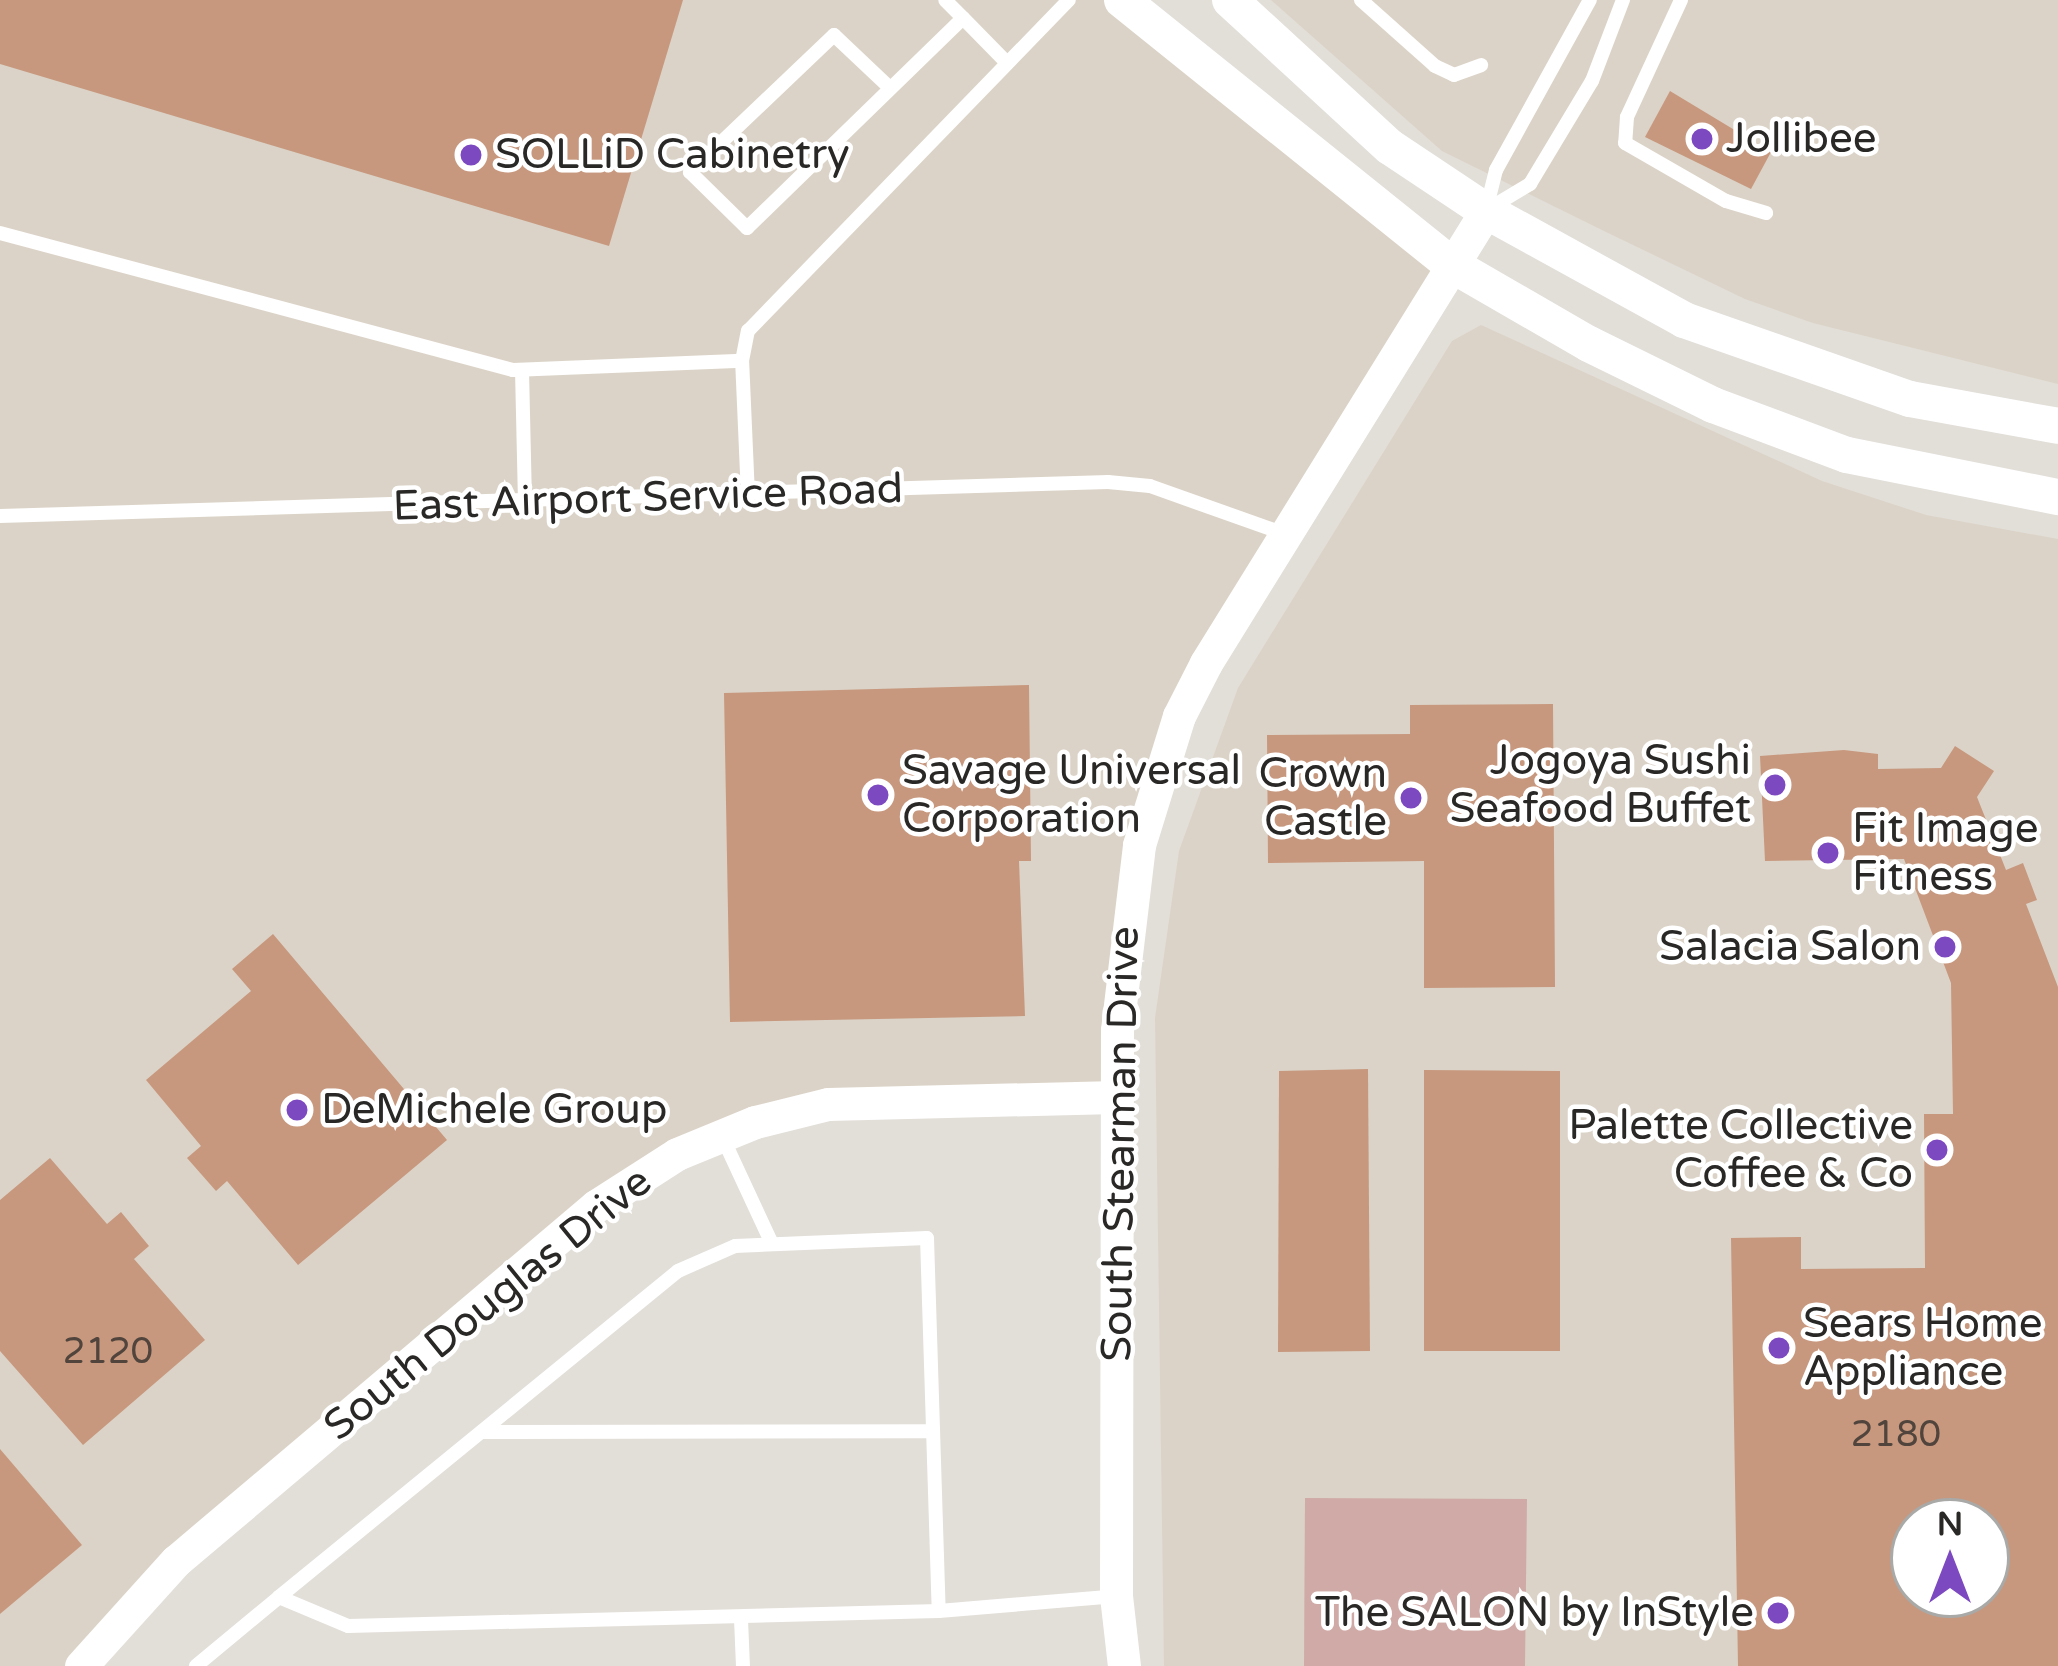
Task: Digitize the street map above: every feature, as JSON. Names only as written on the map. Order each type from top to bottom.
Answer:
[{"type":"main road","points":[[1122,0],[1452,265],[1588,344],[1771,428],[1846,455],[2058,497]]},
{"type":"main road","points":[[1230,0],[1390,147],[1486,211],[1684,320],[1910,399],[2058,426]]},
{"type":"street","name":"South Stearman Drive","points":[[1124,1666],[1116,1596],[1116,1097],[1126,911],[1159,776],[1206,663],[1486,211]]},
{"type":"street","name":"South Douglas Drive","points":[[81,1666],[176,1562],[596,1206],[721,1134],[794,1111],[880,1099],[1116,1097]]},
{"type":"lane","points":[[945,0],[1007,63]]},
{"type":"lane","points":[[748,496],[742,361],[748,331],[1069,0]]},
{"type":"lane","points":[[1360,0],[1435,66],[1454,75],[1481,65]]},
{"type":"lane","name":"South Stearman Drive","points":[[1486,211],[1496,170],[1590,0]]},
{"type":"lane","name":"South Stearman Drive","points":[[1486,211],[1530,184],[1592,81],[1623,0]]},
{"type":"lane","points":[[1682,0],[1627,117],[1625,143],[1726,201],[1766,214]]},
{"type":"lane","points":[[890,88],[834,35],[734,141],[690,172],[747,228],[963,18]]},
{"type":"lane","points":[[836,116],[849,128]]},
{"type":"lane","points":[[802,149],[815,161]]},
{"type":"lane","points":[[771,178],[784,192]]},
{"type":"lane","points":[[0,233],[522,370],[742,361]]},
{"type":"lane","points":[[522,370],[525,504]]},
{"type":"lane","name":"East Airport Service Road","points":[[0,516],[525,504],[1108,482],[1150,486],[1287,536]]},
{"type":"lane","points":[[721,1134],[772,1244]]},
{"type":"lane","points":[[196,1666],[678,1271],[735,1246],[927,1238],[939,1611]]},
{"type":"lane","points":[[482,1432],[931,1431]]},
{"type":"lane","points":[[279,1598],[348,1626],[741,1619],[939,1611],[1116,1596]]},
{"type":"lane","points":[[741,1619],[743,1666]]},
{"type":"shaded area","points":[[0,0],[1122,0],[1452,265],[1159,776],[1116,1097],[880,1099],[637,1177],[81,1666],[0,1666]]},
{"type":"shaded area","points":[[1271,0],[2058,0],[2058,384],[1813,323],[1745,299],[1602,230],[1442,151]]},
{"type":"shaded area","points":[[1481,325],[1822,481],[1926,515],[2058,539],[2058,1666],[1164,1666],[1155,1018],[1179,851],[1238,688],[1452,341]]},
{"type":"shaded area","points":[[1305,1498],[1527,1499],[1525,1666],[1304,1666]]},
{"type":"building","name":"SOLLiD Cabinetry","points":[[0,0],[683,0],[609,246],[0,64]]},
{"type":"building","name":"Jollibee","points":[[1670,91],[1771,152],[1751,189],[1645,137]]},
{"type":"building","name":"Savage Universal Corporation","points":[[1029,685],[1031,861],[1019,861],[1025,1016],[730,1022],[724,693]]},
{"type":"building","name":"Crown Castle","points":[[1553,704],[1555,987],[1424,988],[1424,861],[1268,863],[1267,735],[1410,734],[1410,705]]},
{"type":"building","points":[[1955,746],[1994,771],[1977,797],[2006,870],[2023,863],[2037,900],[2026,904],[2058,987],[2058,1666],[1738,1666],[1731,1238],[1801,1237],[1801,1269],[1925,1268],[1924,1114],[1953,1114],[1951,983],[1904,859],[1765,861],[1760,756],[1844,750],[1878,754],[1878,769],[1941,768]]},
{"type":"building","name":"DeMichele Group","points":[[273,934],[447,1140],[298,1265],[227,1181],[216,1191],[187,1158],[201,1146],[146,1080],[251,991],[232,969]]},
{"type":"building","points":[[1368,1069],[1370,1351],[1278,1352],[1279,1071]]},
{"type":"building","points":[[1424,1070],[1560,1071],[1560,1351],[1424,1351]]},
{"type":"building","points":[[50,1158],[107,1224],[121,1212],[149,1246],[134,1259],[205,1340],[83,1445],[0,1351],[0,1200]]},
{"type":"building","points":[[0,1449],[82,1545],[0,1614]]},
{"type":"place","name":"Jollibee","points":[[1702,139]]},
{"type":"place","name":"SOLLiD Cabinetry","points":[[471,155]]},
{"type":"place","name":"Jogoya Sushi Seafood Buffet","points":[[1775,785]]},
{"type":"place","name":"Savage Universal Corporation","points":[[878,795]]},
{"type":"place","name":"Crown Castle","points":[[1411,798]]},
{"type":"place","name":"Fit Image Fitness","points":[[1828,853]]},
{"type":"place","name":"Salacia Salon","points":[[1945,947]]},
{"type":"place","name":"DeMichele Group","points":[[297,1110]]},
{"type":"place","name":"Palette Collective Coffee & Co","points":[[1937,1150]]},
{"type":"place","name":"Sears Home Appliance","points":[[1779,1348]]},
{"type":"place","name":"The SALON by InStyle","points":[[1778,1613]]}]
